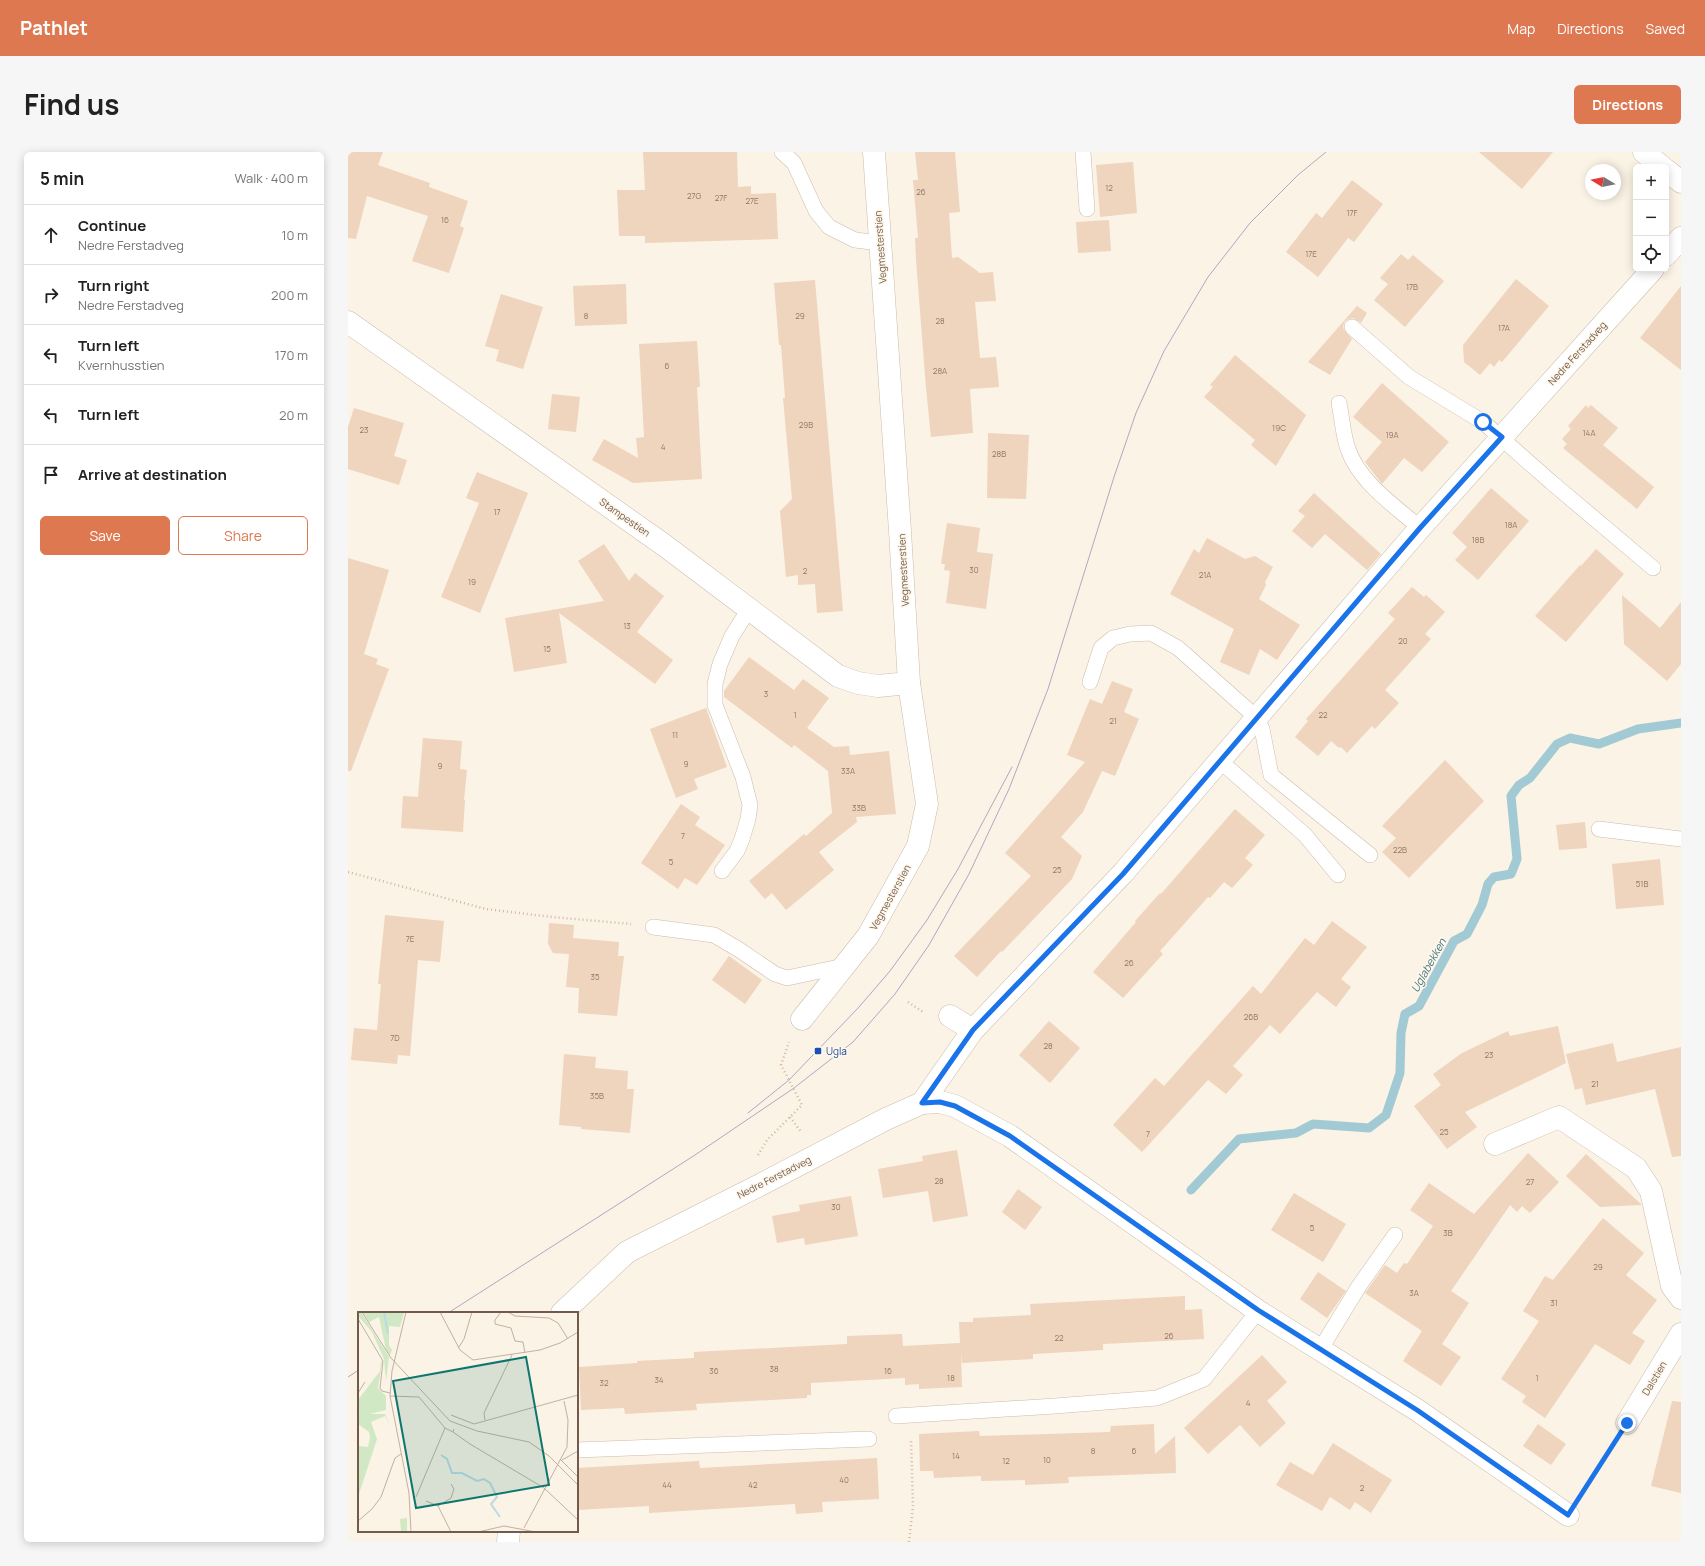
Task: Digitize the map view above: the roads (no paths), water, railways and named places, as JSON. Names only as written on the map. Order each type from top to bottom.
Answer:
[{"type":"street","name":"Vegmesterstien","points":[[802,1019],[868,936],[918,846],[924,823],[926,804],[909,683],[874,152]]},
{"type":"street","points":[[1644,152],[1658,164]]},
{"type":"street","points":[[1669,172],[1681,182]]},
{"type":"street","points":[[1669,251],[1681,238]]},
{"type":"street","name":"Nedre Ferstadveg","points":[[563,1312],[627,1252],[886,1119],[922,1103],[973,1030],[1123,874],[1420,528],[1650,272]]},
{"type":"street","name":"Stampestien","points":[[348,322],[664,545],[838,676],[878,686],[909,683]]},
{"type":"street","points":[[950,1016],[973,1030]]},
{"type":"street","points":[[922,1103],[940,1102],[955,1106],[1010,1136],[1258,1310],[1417,1410],[1568,1515]]},
{"type":"street","points":[[1495,1144],[1559,1117],[1636,1168],[1651,1191],[1672,1286],[1681,1298]]},
{"type":"street","name":"Dalstien","points":[[1627,1423],[1681,1334]]},
{"type":"street","points":[[508,1542],[509,1532]]},
{"type":"lane","points":[[782,152],[794,163],[816,211],[829,227],[855,240],[880,243]]},
{"type":"lane","points":[[1084,152],[1087,209]]},
{"type":"lane","points":[[1352,327],[1409,377],[1483,422],[1502,437],[1551,482],[1653,568]]},
{"type":"lane","points":[[1339,403],[1348,449],[1357,467],[1374,488],[1420,528]]},
{"type":"lane","points":[[722,871],[737,851],[748,819],[750,805],[743,777],[715,706],[715,684],[720,664],[732,636],[749,609]]},
{"type":"lane","points":[[1090,682],[1101,648],[1113,638],[1130,634],[1151,633],[1178,648],[1257,718],[1262,729],[1271,775],[1370,855]]},
{"type":"lane","points":[[1220,761],[1306,835],[1338,875]]},
{"type":"lane","points":[[1599,829],[1681,840]]},
{"type":"lane","points":[[653,927],[714,935],[775,974],[787,978],[844,966]]},
{"type":"lane","points":[[1320,1350],[1359,1286],[1395,1235]]},
{"type":"lane","points":[[902,1416],[1157,1398],[1204,1379],[1258,1310]]},
{"type":"lane","points":[[578,1450],[869,1439]]},
{"type":"waterway","name":"Uglabekken","points":[[1191,1190],[1239,1139],[1296,1133],[1313,1124],[1369,1128],[1386,1115],[1400,1073],[1401,1033],[1405,1014],[1419,1006],[1454,941],[1467,934],[1482,905],[1488,884],[1494,877],[1511,874],[1517,859],[1511,796],[1519,785],[1530,778],[1557,744],[1570,738],[1599,744],[1638,729],[1681,723]]},
{"type":"tram line","points":[[450,1312],[695,1155],[794,1088],[853,1042],[895,994],[929,945],[969,874],[1009,789],[1048,689],[1114,477],[1136,413],[1164,351],[1208,277],[1250,223],[1298,175],[1326,152]]},
{"type":"tram line","points":[[748,1113],[789,1080],[859,1007],[890,971],[927,920],[958,869],[1012,767]]},
{"type":"tram line","points":[[348,1377],[358,1371]]},
{"type":"place","name":"Ugla","points":[[818,1051]]}]
